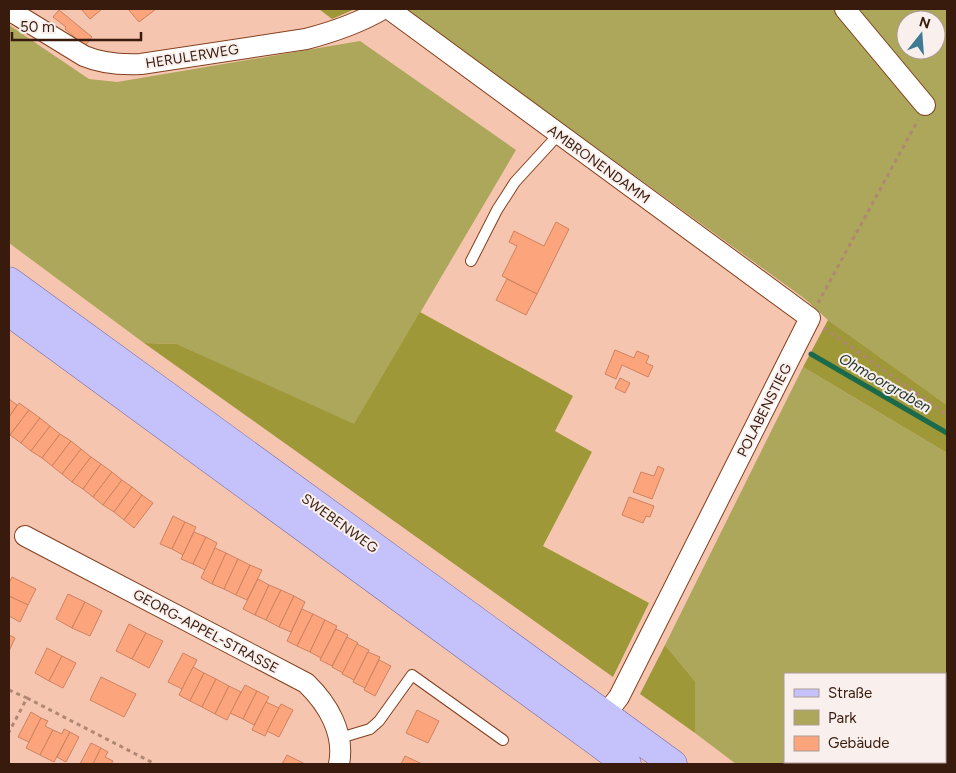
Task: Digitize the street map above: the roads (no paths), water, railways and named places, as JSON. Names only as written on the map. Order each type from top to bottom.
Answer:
[{"type":"main road","name":"SWEBENWEG","points":[[9,281],[673,764]]},
{"type":"main road","name":"SWEBENWEG","points":[[9,312],[627,764]]},
{"type":"street","name":"HERULERWEG","points":[[9,10],[84,56],[119,65],[148,63],[306,39],[329,33],[383,9]]},
{"type":"street","name":"AMBRONENDAMM","points":[[389,9],[810,318]]},
{"type":"street","points":[[845,9],[925,105]]},
{"type":"street","name":"POLABENSTIEG","points":[[605,715],[619,697],[810,318]]},
{"type":"street","name":"GEORG-APPEL-STRASSE","points":[[25,536],[306,683],[322,699],[333,719],[340,738],[339,764]]},
{"type":"lane","points":[[470,261],[496,210],[515,182],[559,134]]},
{"type":"lane","points":[[340,738],[370,729],[412,675],[503,740]]},
{"type":"waterway","name":"Ohmoorgraben","points":[[811,354],[947,433]]}]
